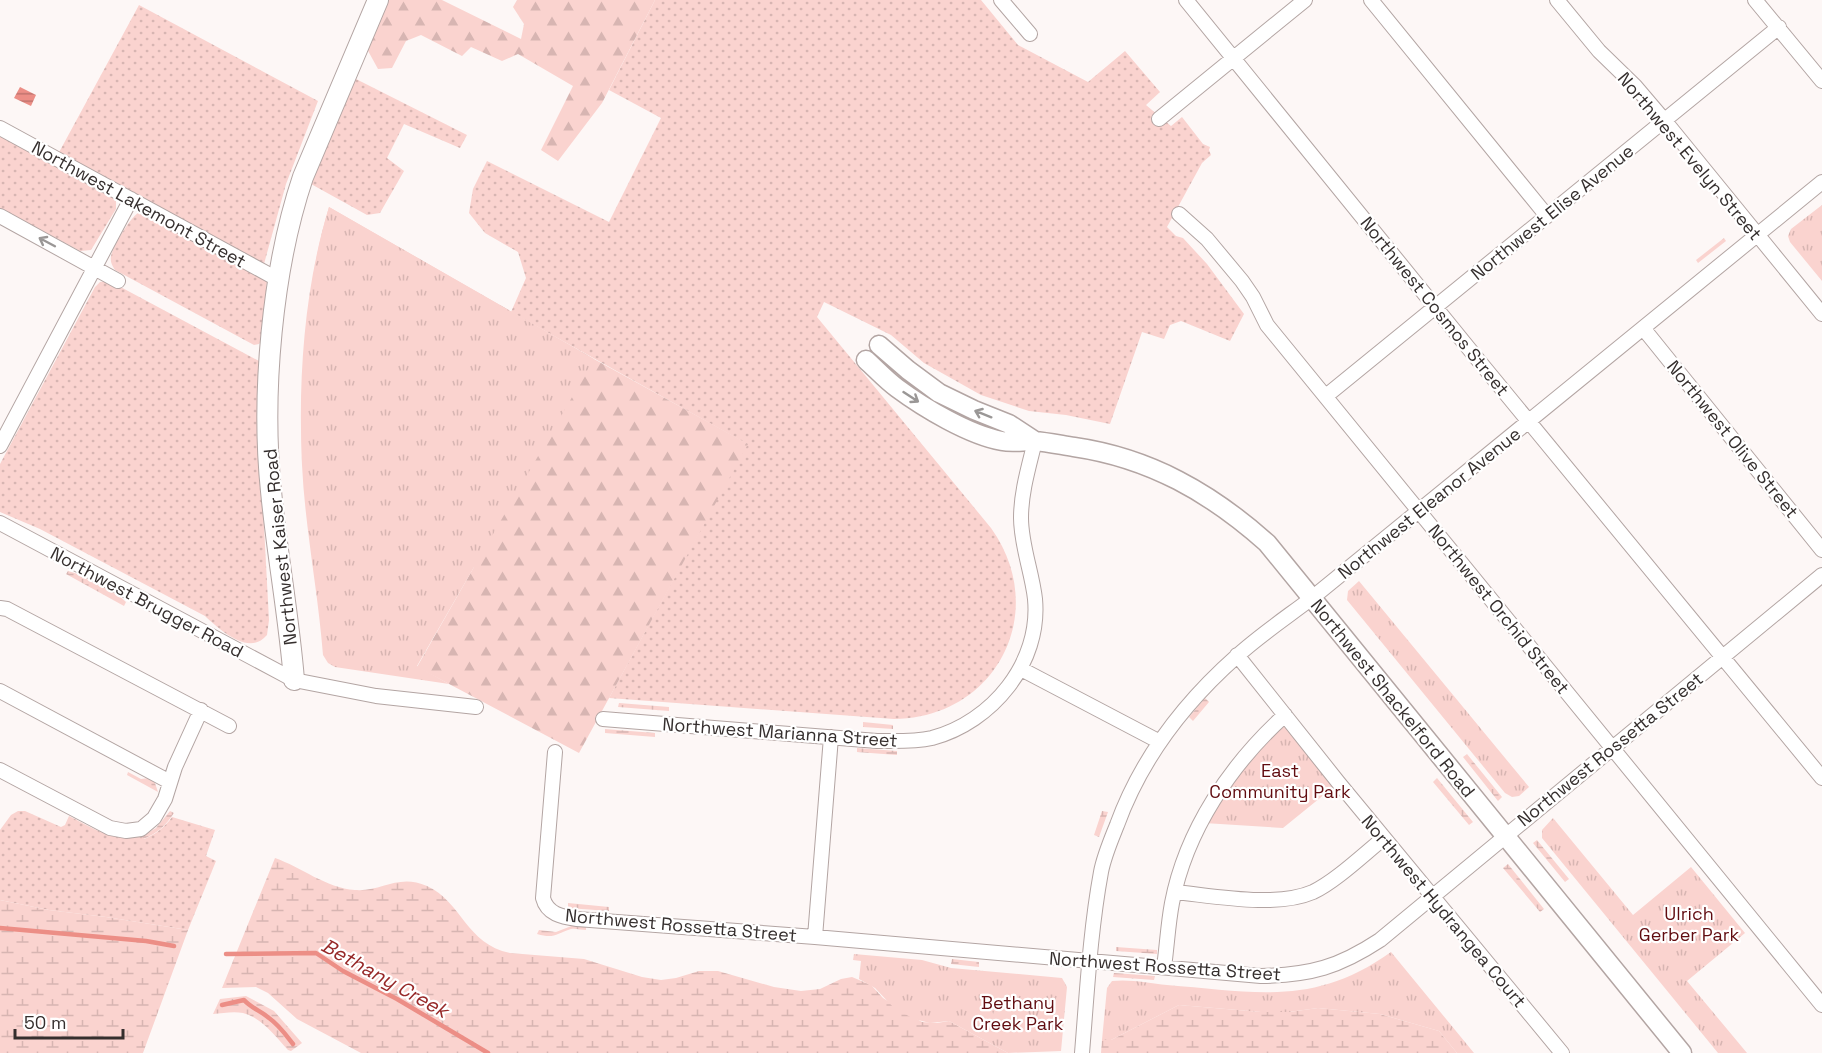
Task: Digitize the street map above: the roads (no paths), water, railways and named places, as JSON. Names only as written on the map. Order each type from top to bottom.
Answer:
[{"type":"main road","name":"Northwest Kaiser Road","points":[[294,680],[269,457],[272,337],[279,280],[294,204],[303,177],[378,0]]},
{"type":"street","points":[[1001,0],[1030,34]]},
{"type":"street","name":"Northwest Cosmos Street","points":[[1186,0],[1822,778]]},
{"type":"street","points":[[1159,119],[1305,0]]},
{"type":"street","points":[[1371,0],[1547,216]]},
{"type":"street","name":"Northwest Evelyn Street","points":[[1557,0],[1604,57],[1635,86],[1665,120],[1822,314]]},
{"type":"street","points":[[1755,0],[1822,81]]},
{"type":"street","name":"Northwest Elise Avenue","points":[[1326,396],[1779,27]]},
{"type":"street","name":"Northwest Lakemont Street","points":[[0,128],[279,280]]},
{"type":"street","name":"Northwest Eleanor Avenue","points":[[1082,1053],[1089,962],[1101,870],[1131,790],[1160,742],[1191,702],[1238,655],[1312,598],[1822,182]]},
{"type":"street","points":[[0,446],[130,199]]},
{"type":"street","name":"Northwest Orchid Street","points":[[1179,214],[1207,239],[1242,281],[1267,325],[1822,1005]]},
{"type":"street","points":[[0,216],[118,280]]},
{"type":"street","name":"Northwest Olive Street","points":[[1643,328],[1822,550]]},
{"type":"street","name":"Northwest Shackelford Road","points":[[879,345],[939,393],[1009,424],[1035,441]]},
{"type":"street","name":"Northwest Shackelford Road","points":[[866,360],[896,388],[956,423],[982,435],[1003,442],[1035,441],[1077,447],[1140,463],[1212,498],[1240,520],[1267,543],[1682,1053]]},
{"type":"street","name":"Northwest Marianna Street","points":[[603,719],[906,741],[930,739],[969,723],[988,708],[1012,683],[1021,669],[1035,622],[1035,599],[1021,518],[1024,487],[1035,441]]},
{"type":"street","name":"Northwest Brugger Road","points":[[0,523],[294,680]]},
{"type":"street","name":"Northwest Rossetta Street","points":[[555,752],[543,898],[551,912],[566,917],[1089,962],[1286,976],[1332,966],[1358,954],[1380,940],[1822,575]]},
{"type":"street","points":[[0,608],[7,609],[229,726]]},
{"type":"street","name":"Northwest Hydrangea Court","points":[[1238,655],[1384,838],[1562,1053]]},
{"type":"street","points":[[1021,669],[1160,742]]},
{"type":"street","points":[[294,680],[376,696],[476,708]]},
{"type":"street","points":[[0,691],[170,782]]},
{"type":"street","points":[[0,770],[115,831],[135,830],[148,824],[159,812],[201,710]]},
{"type":"street","points":[[1164,967],[1175,892],[1181,870],[1209,806],[1236,766],[1285,716]]},
{"type":"street","points":[[815,937],[831,737]]},
{"type":"street","points":[[1175,892],[1266,900],[1283,900],[1302,896],[1327,883],[1384,838]]},
{"type":"waterway","name":"Bethany Creek","points":[[0,928],[146,941],[174,946]]},
{"type":"waterway","name":"Bethany Creek","points":[[226,954],[316,953],[343,971],[397,999],[488,1053]]},
{"type":"waterway","points":[[222,1005],[244,1000],[276,1024],[293,1044]]},
{"type":"park label","name":"East Community Park","points":[[1280,780]]},
{"type":"park label","name":"Ulrich Gerber Park","points":[[1689,923]]},
{"type":"park label","name":"Bethany Creek Park","points":[[1018,1012]]}]
